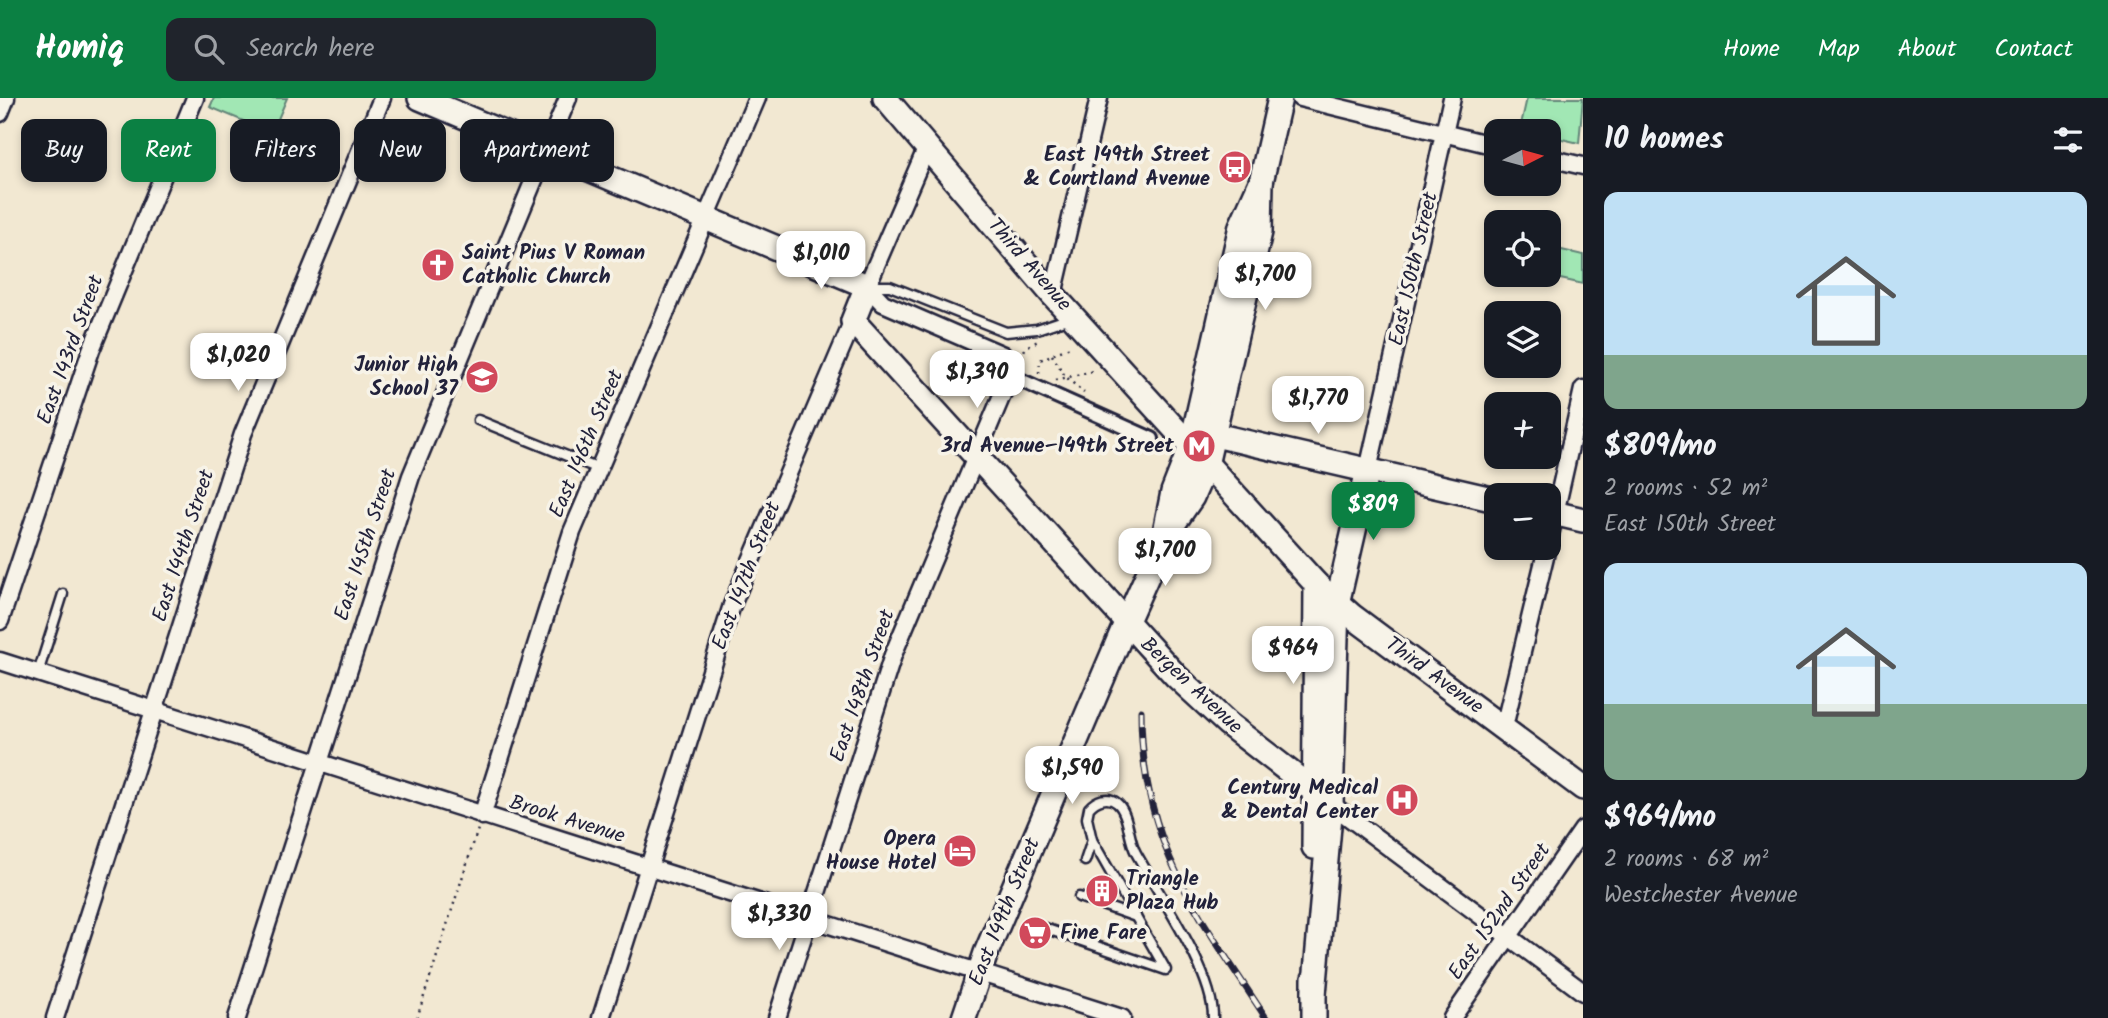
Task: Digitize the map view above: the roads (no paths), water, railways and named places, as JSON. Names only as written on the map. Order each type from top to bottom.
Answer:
[{"type":"main road","points":[[420,98],[469,119]]},
{"type":"main road","name":"Third Avenue","points":[[886,98],[1054,295],[1316,584],[1337,604],[1583,788]]},
{"type":"main road","name":"East 149th Street","points":[[964,1018],[978,973],[1126,623],[1165,536],[1192,497],[1206,465],[1260,232],[1261,182],[1280,98]]},
{"type":"main road","points":[[614,181],[867,286]]},
{"type":"main road","name":"East 149th Street","points":[[1165,536],[1183,438],[1241,226],[1261,182]]},
{"type":"main road","name":"East 147th Street","points":[[853,321],[867,286]]},
{"type":"main road","name":"Bergen Avenue","points":[[853,321],[1126,623],[1228,724],[1323,797]]},
{"type":"main road","points":[[1215,435],[1484,497]]},
{"type":"main road","name":"East 150th Street","points":[[1323,797],[1337,604],[1368,470]]},
{"type":"main road","points":[[1561,515],[1583,520]]},
{"type":"main road","points":[[1314,1018],[1323,797],[1316,584]]},
{"type":"street","points":[[0,113],[6,98]]},
{"type":"street","name":"East 143rd Street","points":[[0,621],[95,338],[195,98]]},
{"type":"street","name":"East 144th Street","points":[[55,1018],[254,403],[382,98]]},
{"type":"street","name":"East 145th Street","points":[[559,119],[568,98]]},
{"type":"street","name":"East 146th Street","points":[[482,816],[572,532],[757,98]]},
{"type":"street","points":[[1054,295],[1099,98]]},
{"type":"street","points":[[1300,98],[1484,143]]},
{"type":"street","name":"East 150th Street","points":[[1368,470],[1452,98]]},
{"type":"street","name":"East 147th Street","points":[[867,286],[927,147]]},
{"type":"street","points":[[1561,161],[1583,166]]},
{"type":"street","name":"East 145th Street","points":[[237,1018],[418,457],[533,182]]},
{"type":"street","points":[[867,286],[883,303],[1003,355],[1010,363],[1014,378],[1152,439]]},
{"type":"street","name":"East 147th Street","points":[[601,1018],[732,605],[853,321]]},
{"type":"street","name":"East 148th Street","points":[[777,1018],[893,655],[977,456],[1014,378]]},
{"type":"street","points":[[1560,483],[1583,389]]},
{"type":"street","points":[[1504,727],[1544,560]]},
{"type":"street","name":"Brook Avenue","points":[[0,661],[1122,1018]]},
{"type":"street","name":"Bergen Avenue","points":[[1323,797],[1583,992]]},
{"type":"street","name":"East 152nd Street","points":[[1452,1018],[1583,830]]},
{"type":"lane","points":[[867,286],[890,286],[1006,332],[1037,329],[1075,316]]},
{"type":"lane","points":[[478,420],[599,468]]},
{"type":"lane","points":[[38,673],[63,594]]},
{"type":"lane","points":[[1044,928],[1166,970],[1093,840],[1087,818],[1089,808],[1099,800],[1113,800],[1121,805],[1132,845],[1210,987],[1213,1018]]},
{"type":"lane","points":[[1085,861],[1093,840]]},
{"type":"lane","points":[[1079,897],[1136,916]]},
{"type":"railway","points":[[1141,711],[1144,758],[1151,801],[1162,839],[1196,910],[1266,1018]]},
{"type":"place","name":"East 149th Street & Courtland Avenue","points":[[1235,167]]},
{"type":"place","name":"Saint Pius V Roman Catholic Church","points":[[438,265]]},
{"type":"place","name":"Junior High School 37","points":[[482,377]]},
{"type":"place","name":"3rd Avenue–149th Street","points":[[1199,446]]},
{"type":"place","name":"Century Medical & Dental Center","points":[[1402,800]]},
{"type":"place","name":"Opera House Hotel","points":[[960,851]]},
{"type":"place","name":"Triangle Plaza Hub","points":[[1102,891]]},
{"type":"place","name":"Fine Fare","points":[[1035,933]]}]
